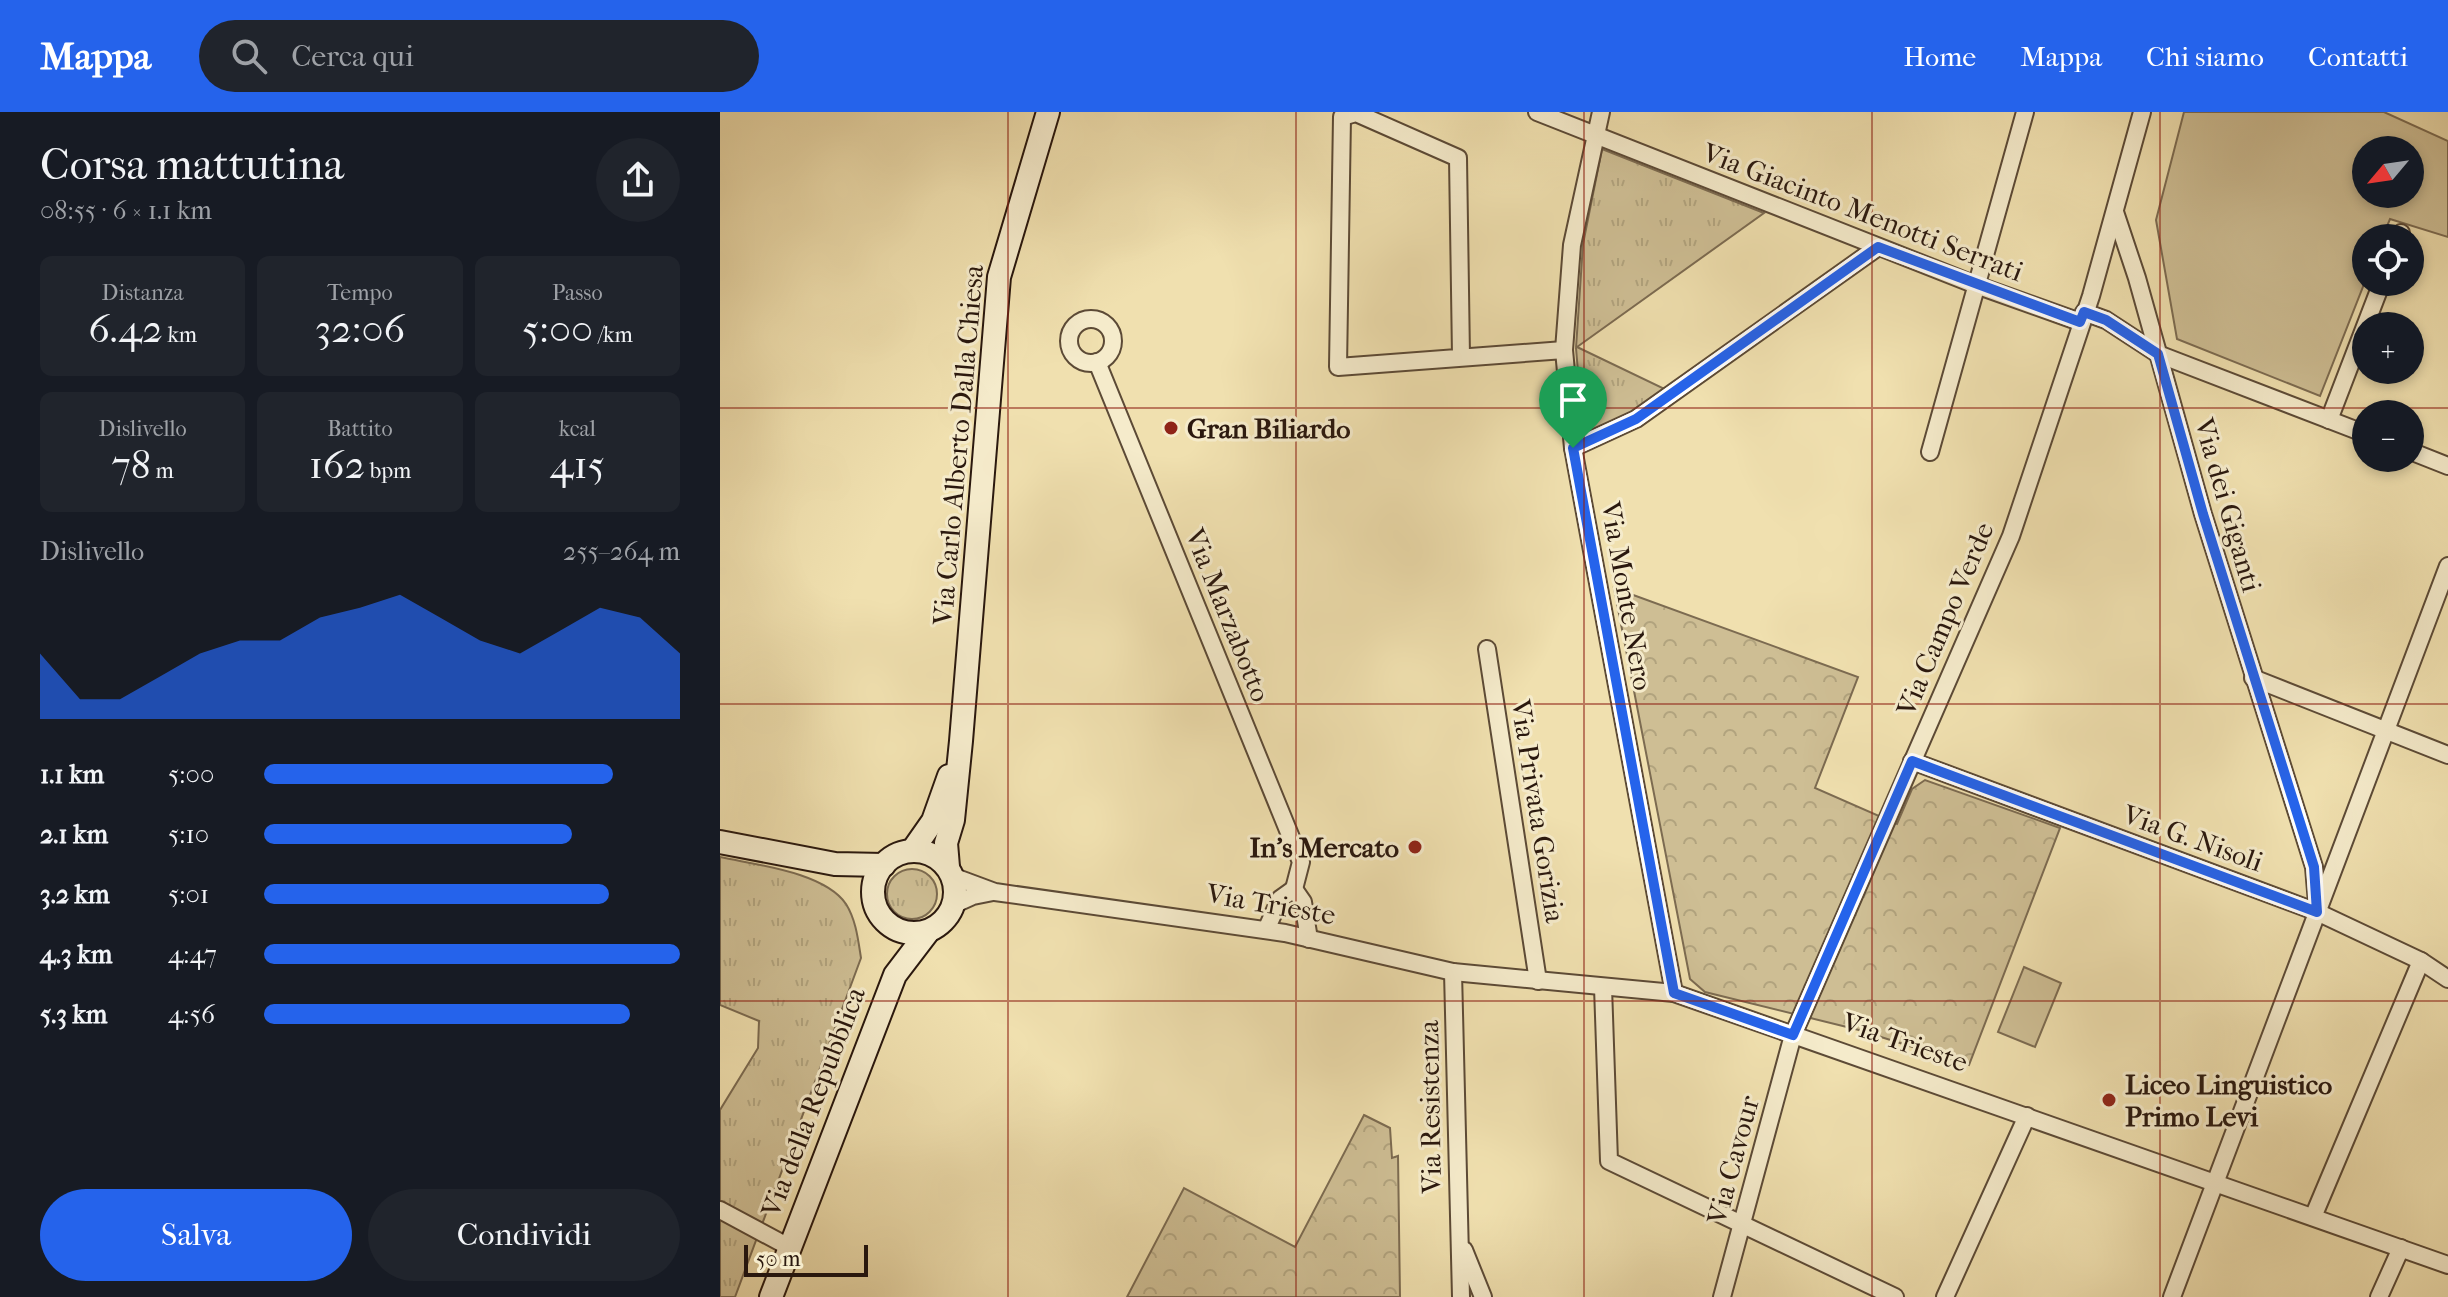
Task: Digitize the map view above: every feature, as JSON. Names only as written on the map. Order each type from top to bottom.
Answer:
[{"type":"street","name":"Via Carlo Alberto Dalla Chiesa","points":[[950,872],[946,843],[953,820],[961,741],[999,277],[1048,112]]},
{"type":"street","name":"Via Giacinto Menotti Serrati","points":[[1537,112],[1976,285],[2082,317],[2127,325],[2150,324]]},
{"type":"street","name":"Via Monte Nero","points":[[1601,112],[1572,245],[1564,350],[1573,448],[1674,993]]},
{"type":"street","points":[[1930,452],[2025,112]]},
{"type":"street","points":[[2115,212],[2142,112]]},
{"type":"street","points":[[1461,356],[1458,158],[1356,113],[1342,117],[1338,367],[1564,350]]},
{"type":"street","name":"Via Campo Verde","points":[[1793,1035],[2011,536],[2115,212]]},
{"type":"street","name":"Via dei Giganti","points":[[2115,212],[2253,678],[2314,867],[2317,912]]},
{"type":"street","points":[[1573,448],[1636,419],[1878,247]]},
{"type":"street","points":[[2329,420],[2377,296]]},
{"type":"street","name":"Via Giacinto Menotti Serrati","points":[[2106,320],[2158,354],[2352,429]]},
{"type":"street","name":"Via Marzabotto","points":[[1097,362],[1301,862],[1294,889]]},
{"type":"street","points":[[2424,457],[2448,466]]},
{"type":"street","points":[[2172,1297],[2388,732],[2448,566]]},
{"type":"street","name":"Via Privata Gorizia","points":[[1487,649],[1538,981]]},
{"type":"street","points":[[2253,678],[2448,755]]},
{"type":"street","name":"Via Carlo Alberto Dalla Chiesa","points":[[912,851],[933,821],[961,741]]},
{"type":"street","name":"Via G. Nisoli","points":[[1912,761],[2317,912],[2421,961],[2448,979]]},
{"type":"street","points":[[720,842],[835,864],[884,865]]},
{"type":"street","points":[[912,851],[936,857],[950,872],[953,905],[940,926],[927,933],[909,934],[893,928],[881,918],[873,894],[878,871],[903,852],[912,851]]},
{"type":"street","points":[[835,864],[873,894]]},
{"type":"street","name":"Via Trieste","points":[[950,872],[995,892],[1266,930],[1453,972],[1674,993],[2448,1265]]},
{"type":"street","points":[[1266,930],[1280,899],[1294,889],[1303,902],[1309,939]]},
{"type":"street","name":"Via Trieste","points":[[953,905],[973,896],[995,892]]},
{"type":"street","name":"Via della Repubblica","points":[[893,928],[895,975]]},
{"type":"street","name":"Via della Repubblica","points":[[771,1297],[895,975],[927,933]]},
{"type":"street","points":[[2313,1217],[2421,961]]},
{"type":"street","name":"Via Resistenza","points":[[1453,972],[1461,1297]]},
{"type":"street","points":[[1603,987],[1609,1161],[1742,1227],[1895,1297]]},
{"type":"street","name":"Via Cavour","points":[[1722,1297],[1793,1035]]},
{"type":"street","points":[[1945,1297],[2027,1116]]},
{"type":"street","points":[[720,1210],[789,1247]]},
{"type":"street","name":"Via Resistenza","points":[[1459,1240],[1483,1297]]},
{"type":"street","points":[[2379,1297],[2401,1248]]},
{"type":"green space","points":[[2184,112],[2384,112],[2448,141],[2448,237],[2424,230],[2424,224],[2406,224],[2390,219],[2388,224],[2352,224],[2352,296],[2359,296],[2320,396],[2177,339],[2156,220]]},
{"type":"green space","points":[[1602,149],[1764,213],[1577,347],[1673,393],[1584,443],[1576,348],[1583,244]]},
{"type":"green space","points":[[1614,588],[1858,677],[1815,788],[1897,824],[1912,789],[1925,780],[2060,828],[1969,1065],[1859,1030],[1705,992],[1690,979]]},
{"type":"green space","points":[[720,857],[806,877],[836,893],[852,917],[861,958],[735,1297],[720,1297],[720,1110],[758,1048],[759,1021],[720,1005]]},
{"type":"green space","points":[[912,869],[930,876],[937,894],[930,912],[912,919],[894,912],[887,894],[894,876]]},
{"type":"green space","points":[[2024,967],[2061,983],[2035,1047],[1998,1032]]},
{"type":"green space","points":[[1364,1115],[1390,1128],[1392,1158],[1398,1156],[1400,1297],[1127,1297],[1184,1188],[1295,1247]]},
{"type":"place","name":"Gran Biliardo","points":[[1171,428]]},
{"type":"place","name":"In's Mercato","points":[[1415,847]]},
{"type":"place","name":"Liceo Linguistico Primo Levi","points":[[2109,1100]]},
{"type":"route","points":[[1878,247],[2080,322],[2084,312],[2106,320],[2158,354],[2203,514],[2314,867],[2317,912],[1912,761],[1793,1035],[1674,993],[1573,448],[1636,419],[1878,247]]}]
